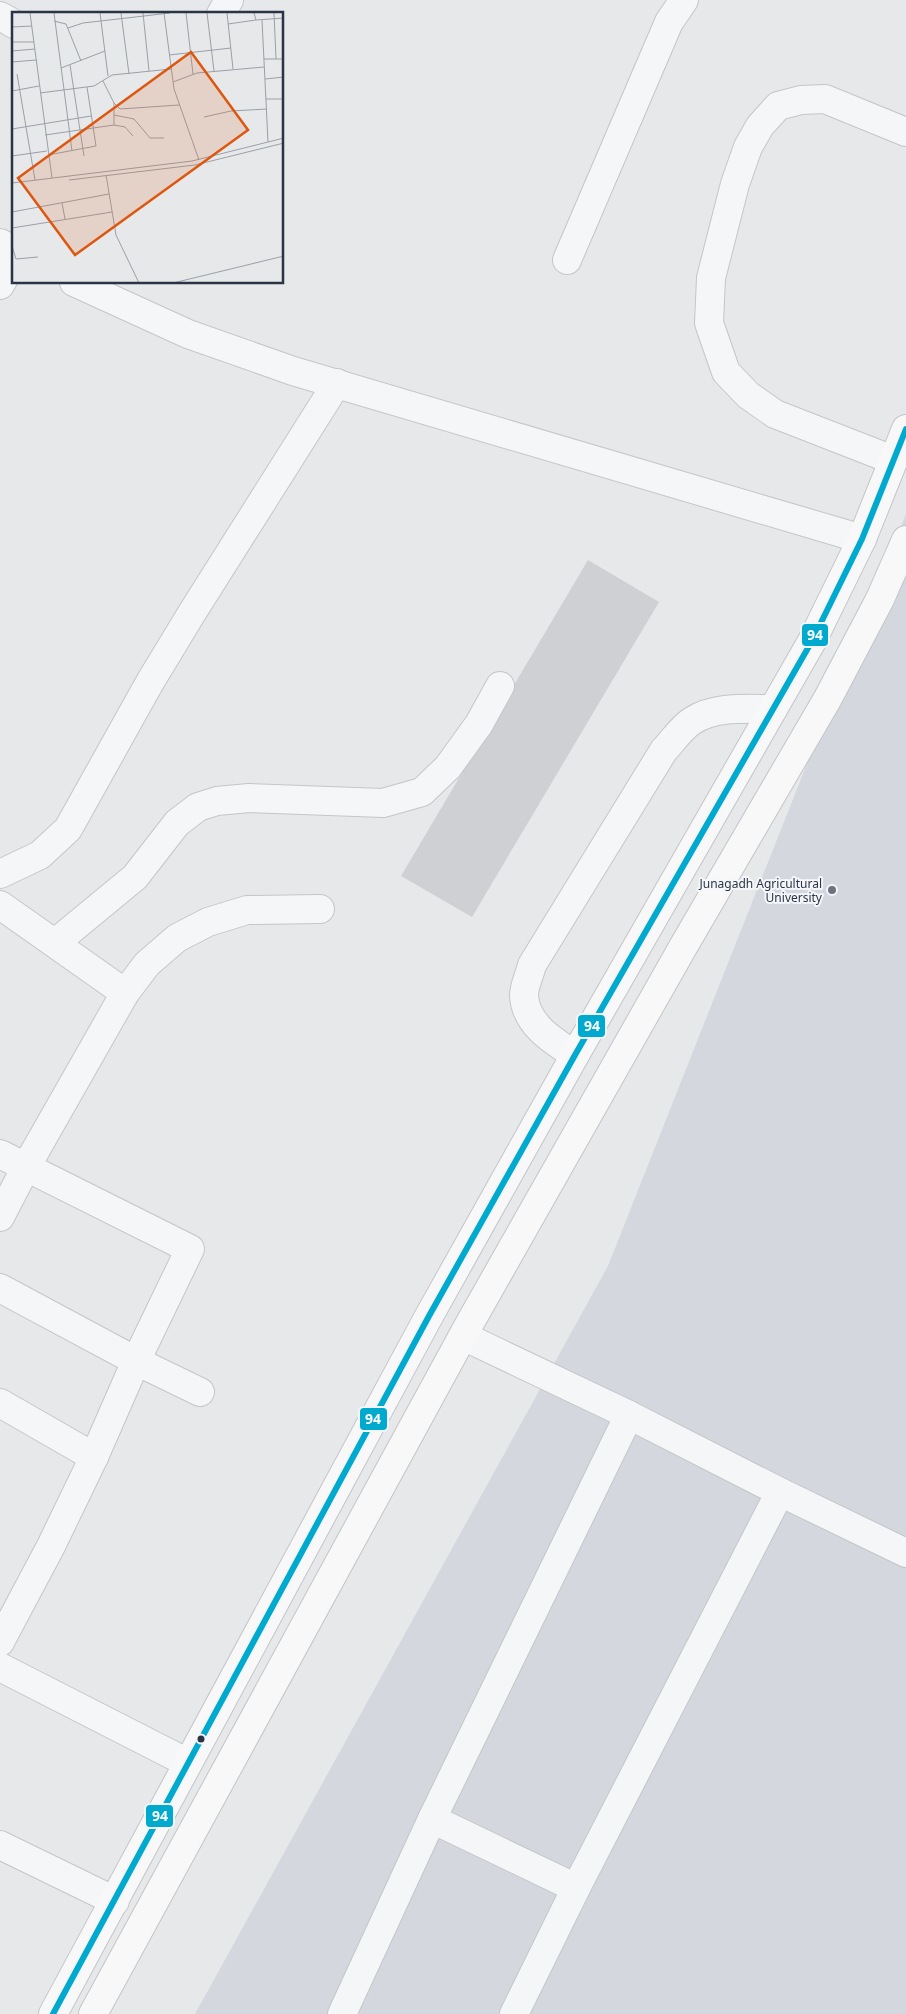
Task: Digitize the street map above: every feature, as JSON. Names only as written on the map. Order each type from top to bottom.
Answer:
[{"type":"main road","points":[[53,2014],[429,1316],[824,617],[862,539],[906,429]]},
{"type":"main road","points":[[93,2014],[463,1336],[683,947],[828,698],[880,599],[906,540]]},
{"type":"street","points":[[0,10],[6,0]]},
{"type":"street","points":[[222,12],[229,0]]},
{"type":"street","points":[[568,260],[669,22],[684,0]]},
{"type":"street","points":[[0,16],[12,23]]},
{"type":"street","points":[[893,460],[775,414],[748,395],[726,372],[709,324],[711,278],[735,184],[748,147],[760,126],[778,106],[801,100],[825,99],[906,132]]},
{"type":"street","points":[[0,243],[12,249]]},
{"type":"street","points":[[0,285],[12,264]]},
{"type":"street","points":[[83,284],[130,295],[188,334],[293,371],[862,539]]},
{"type":"street","points":[[0,874],[40,855],[68,829],[185,624],[336,384]]},
{"type":"street","points":[[55,943],[136,877],[177,823],[198,807],[217,801],[249,798],[383,803],[422,792],[448,767],[478,724],[500,686]]},
{"type":"street","points":[[575,1055],[549,1039],[530,1017],[524,994],[532,965],[664,750],[691,722],[710,713],[738,709],[773,709]]},
{"type":"street","points":[[0,905],[125,993]]},
{"type":"street","points":[[0,1217],[26,1167],[125,993],[147,964],[177,938],[208,922],[247,910],[320,909]]},
{"type":"street","points":[[0,1154],[190,1249],[51,1546],[0,1642]]},
{"type":"street","points":[[0,1288],[136,1361],[200,1392]]},
{"type":"street","points":[[463,1336],[629,1414],[780,1492],[906,1552]]},
{"type":"street","points":[[0,1403],[94,1457]]},
{"type":"street","points":[[342,2014],[432,1819],[629,1414]]},
{"type":"street","points":[[514,2014],[576,1888],[780,1492]]},
{"type":"street","points":[[0,1667],[188,1763]]},
{"type":"street","points":[[432,1819],[576,1888]]},
{"type":"street","points":[[0,1845],[114,1901]]},
{"type":"shaded area","name":"Junagadh Agricultural University","points":[[906,514],[906,2014],[195,2014],[608,1266]]},
{"type":"building","points":[[588,560],[659,602],[472,917],[401,876]]},
{"type":"transit line","name":"94","points":[[53,2014],[429,1316],[575,1055],[812,641],[862,539],[906,429]]},
{"type":"place","name":"Junagadh Agricultural University","points":[[832,890]]}]
